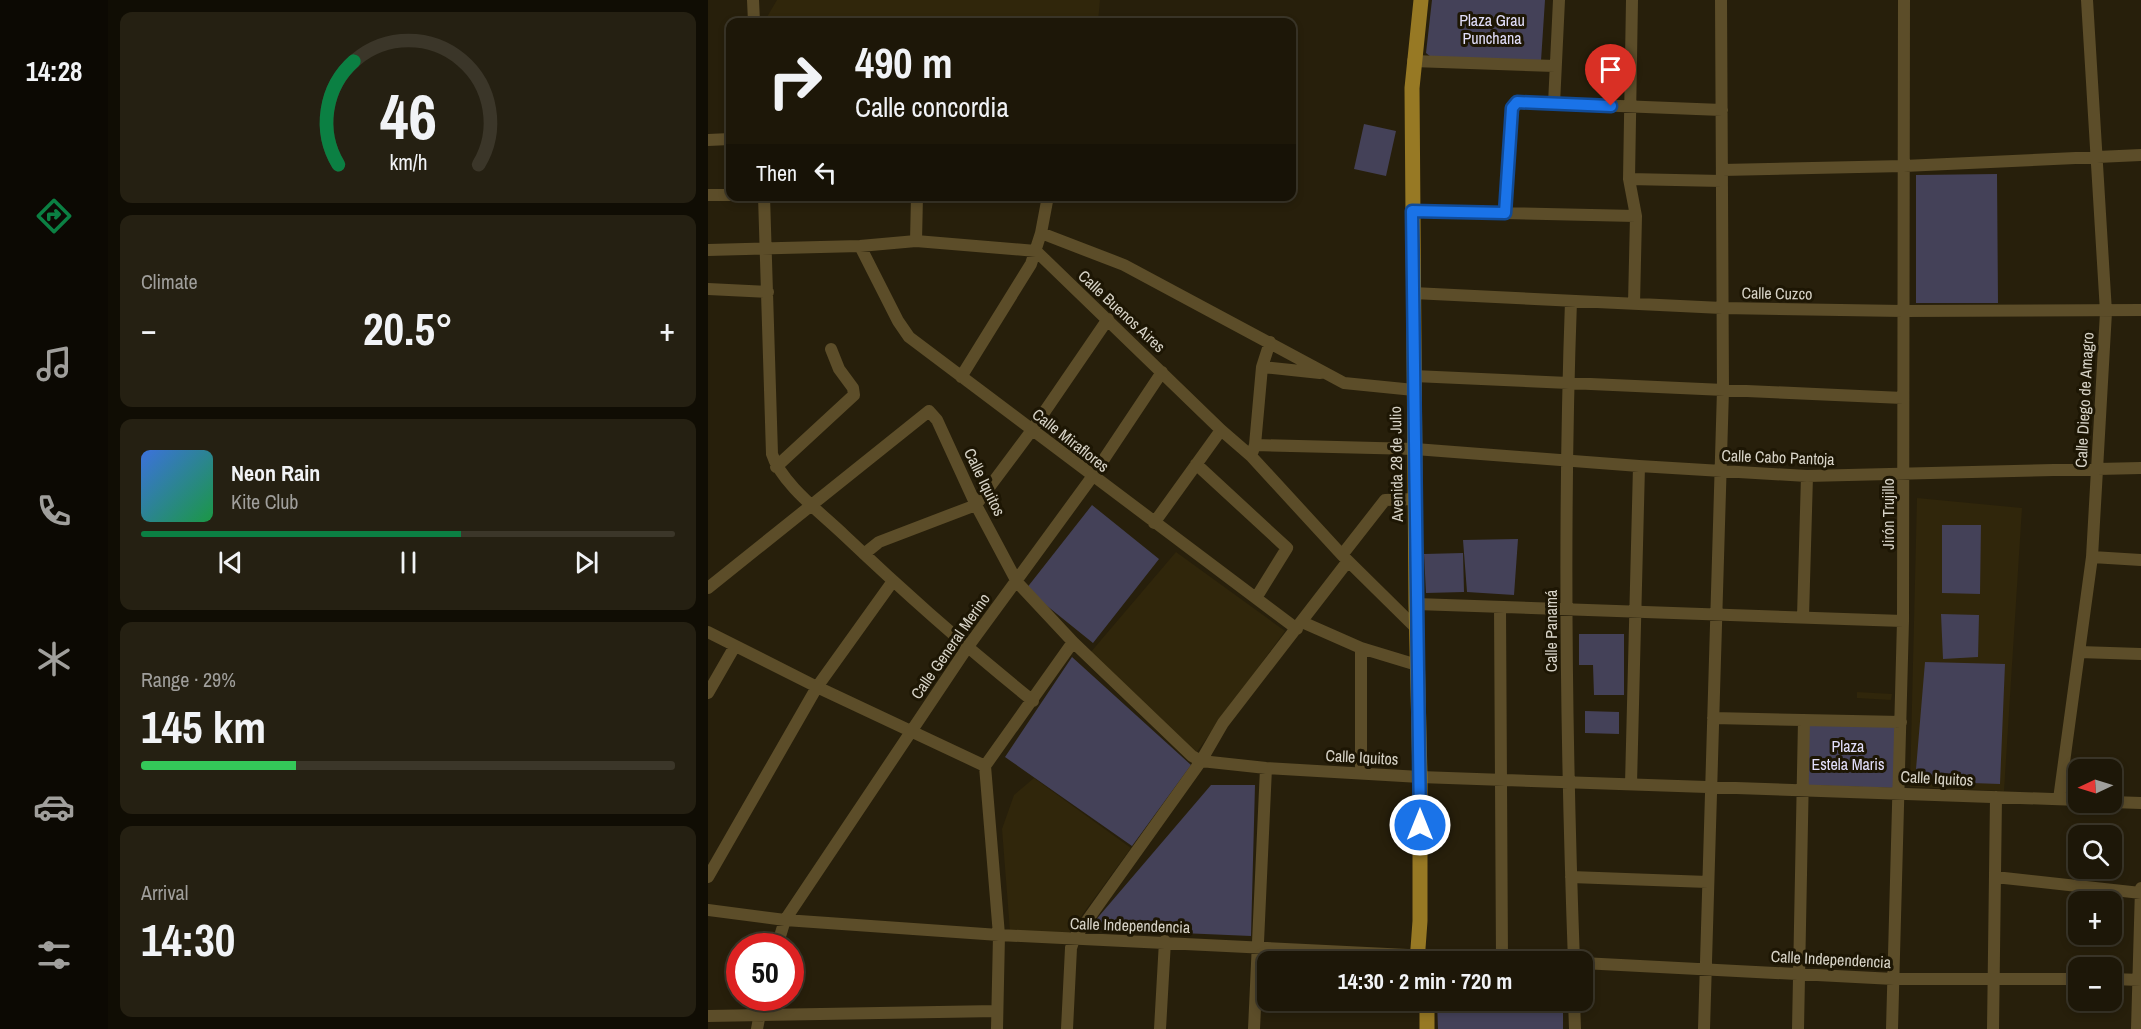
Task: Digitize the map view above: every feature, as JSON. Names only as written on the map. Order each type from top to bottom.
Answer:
[{"type":"main road","name":"Avenida 28 de Julio","points":[[1421,951],[1412,211],[1413,62],[1422,2]]},
{"type":"main road","points":[[1418,1011],[1418,1029]]},
{"type":"main road","points":[[1427,1011],[1428,1029]]},
{"type":"street","points":[[753,0],[754,18]]},
{"type":"street","points":[[1554,104],[1560,0]]},
{"type":"street","points":[[1632,0],[1629,179],[1636,216],[1634,304]]},
{"type":"street","points":[[1704,1029],[1723,390],[1721,0]]},
{"type":"street","name":"Jirón Trujillo","points":[[1892,1029],[1903,621],[1904,0]]},
{"type":"street","name":"Calle Diego de Amagro","points":[[2059,799],[2092,557],[2106,312],[2087,0]]},
{"type":"street","points":[[1413,62],[1555,66]]},
{"type":"street","points":[[1505,213],[1512,108],[1517,102],[1722,110]]},
{"type":"street","points":[[708,140],[726,139]]},
{"type":"street","points":[[1629,179],[2141,155]]},
{"type":"street","points":[[708,195],[726,195]]},
{"type":"street","points":[[764,201],[772,454],[776,467],[813,506],[893,581],[967,648],[1033,701]]},
{"type":"street","points":[[916,241],[917,201]]},
{"type":"street","points":[[961,377],[1031,264],[1041,233],[1047,201]]},
{"type":"street","points":[[1412,211],[1636,216]]},
{"type":"street","points":[[1041,233],[1124,265],[1344,383],[1568,383],[1903,398]]},
{"type":"street","points":[[708,250],[860,246],[916,241],[1036,251]]},
{"type":"street","name":"Calle Miraflores","points":[[860,246],[897,321],[909,337],[1092,477],[1256,598],[1300,626],[1417,666]]},
{"type":"street","name":"Calle Buenos Aires","points":[[1036,251],[1221,430],[1253,451],[1345,558],[1416,628]]},
{"type":"street","points":[[708,289],[768,292]]},
{"type":"street","name":"Calle Cuzco","points":[[1413,293],[1722,309],[2106,312],[2141,310]]},
{"type":"street","name":"Calle Panamá","points":[[1571,301],[1566,460],[1567,782],[1574,951]]},
{"type":"street","points":[[864,554],[879,542],[976,505],[1032,430],[1108,319]]},
{"type":"street","points":[[1253,451],[1262,367],[1270,342]]},
{"type":"street","points":[[776,467],[854,395],[853,388],[838,369],[831,349]]},
{"type":"street","points":[[1262,367],[1324,374]]},
{"type":"street","name":"Calle General Merino","points":[[781,933],[785,920],[967,648],[1092,477],[1162,372]]},
{"type":"street","name":"Calle Iquitos","points":[[813,506],[929,411],[937,420],[976,505],[1017,582],[1073,642],[1192,756],[1201,761],[1266,768],[1420,777],[2068,799]]},
{"type":"street","points":[[1154,523],[1221,430]]},
{"type":"street","name":"Calle Cabo Pantoja","points":[[1253,451],[1415,449],[1721,472],[1807,476],[2141,468]]},
{"type":"street","points":[[1196,464],[1287,548],[1256,598]]},
{"type":"street","points":[[1631,784],[1639,466]]},
{"type":"street","points":[[1803,617],[1807,476]]},
{"type":"street","points":[[1067,1029],[1071,948],[1074,939],[1201,761],[1223,723],[1300,626],[1385,500],[1415,499]]},
{"type":"street","points":[[708,588],[813,506]]},
{"type":"street","points":[[2092,557],[2141,560]]},
{"type":"street","points":[[708,877],[817,687],[893,581]]},
{"type":"street","points":[[1416,604],[1903,621]]},
{"type":"street","points":[[1500,607],[1502,951]]},
{"type":"street","points":[[708,632],[817,687],[985,766]]},
{"type":"street","points":[[997,1029],[999,935],[985,766],[1073,642]]},
{"type":"street","points":[[708,693],[735,646]]},
{"type":"street","points":[[1361,648],[1361,773]]},
{"type":"street","points":[[2079,652],[2141,654]]},
{"type":"street","points":[[1713,718],[1900,722]]},
{"type":"street","points":[[1798,1029],[1804,720]]},
{"type":"street","points":[[1254,1029],[1266,768]]},
{"type":"street","points":[[1993,1029],[1996,797]]},
{"type":"street","points":[[2122,802],[2141,803]]},
{"type":"street","points":[[1571,877],[1708,882]]},
{"type":"street","points":[[1995,877],[2141,893]]},
{"type":"street","points":[[2137,1029],[2141,888]]},
{"type":"street","name":"Calle Independencia","points":[[708,910],[785,920],[999,935],[1165,941],[1308,951]]},
{"type":"street","points":[[1161,1029],[1165,941]]},
{"type":"street","name":"Calle Independencia","points":[[1593,964],[1894,979],[1994,977],[2068,979]]},
{"type":"street","points":[[2122,980],[2140,980]]},
{"type":"street","points":[[708,1016],[758,1023],[997,1011]]},
{"type":"street","points":[[1575,1011],[1575,1029]]},
{"type":"shaded area","points":[[777,0],[1100,0],[1098,18],[766,18]]},
{"type":"shaded area","points":[[1917,498],[2022,508],[2004,791],[1910,787]]},
{"type":"shaded area","points":[[1176,552],[1285,631],[1196,753],[1090,653]]},
{"type":"shaded area","points":[[1857,692],[1892,694],[1891,700],[1857,698]]},
{"type":"shaded area","points":[[1034,778],[1131,848],[1066,937],[1010,931],[1002,829],[1014,795]]},
{"type":"green space","name":"Plaza Grau Punchana","points":[[1432,0],[1545,0],[1541,61],[1431,57],[1426,53]]},
{"type":"green space","points":[[1364,124],[1396,131],[1386,176],[1354,169]]},
{"type":"green space","points":[[1997,174],[1998,303],[1916,303],[1916,175]]},
{"type":"green space","points":[[1092,505],[1159,559],[1093,643],[1026,589]]},
{"type":"green space","points":[[1942,525],[1981,525],[1980,594],[1942,593]]},
{"type":"green space","points":[[1518,539],[1514,595],[1467,592],[1463,540]]},
{"type":"green space","points":[[1463,553],[1464,592],[1426,593],[1424,554]]},
{"type":"green space","points":[[1941,614],[1979,615],[1978,657],[1943,659]]},
{"type":"green space","points":[[1579,634],[1624,634],[1624,695],[1594,695],[1593,665],[1579,665]]},
{"type":"green space","points":[[1072,657],[1191,765],[1132,846],[1005,757]]},
{"type":"green space","points":[[1925,662],[2005,664],[2000,784],[1915,781]]},
{"type":"green space","points":[[1585,711],[1619,712],[1619,734],[1585,733]]},
{"type":"green space","name":"Plaza Estela Maris","points":[[1801,723],[1896,726],[1894,788],[1803,785]]},
{"type":"green space","points":[[1211,785],[1255,785],[1251,936],[1088,929]]},
{"type":"green space","points":[[1437,1011],[1563,1011],[1563,1029],[1438,1029]]},
{"type":"route","points":[[1420,825],[1412,211],[1505,213],[1512,108],[1517,102],[1611,106]]}]
